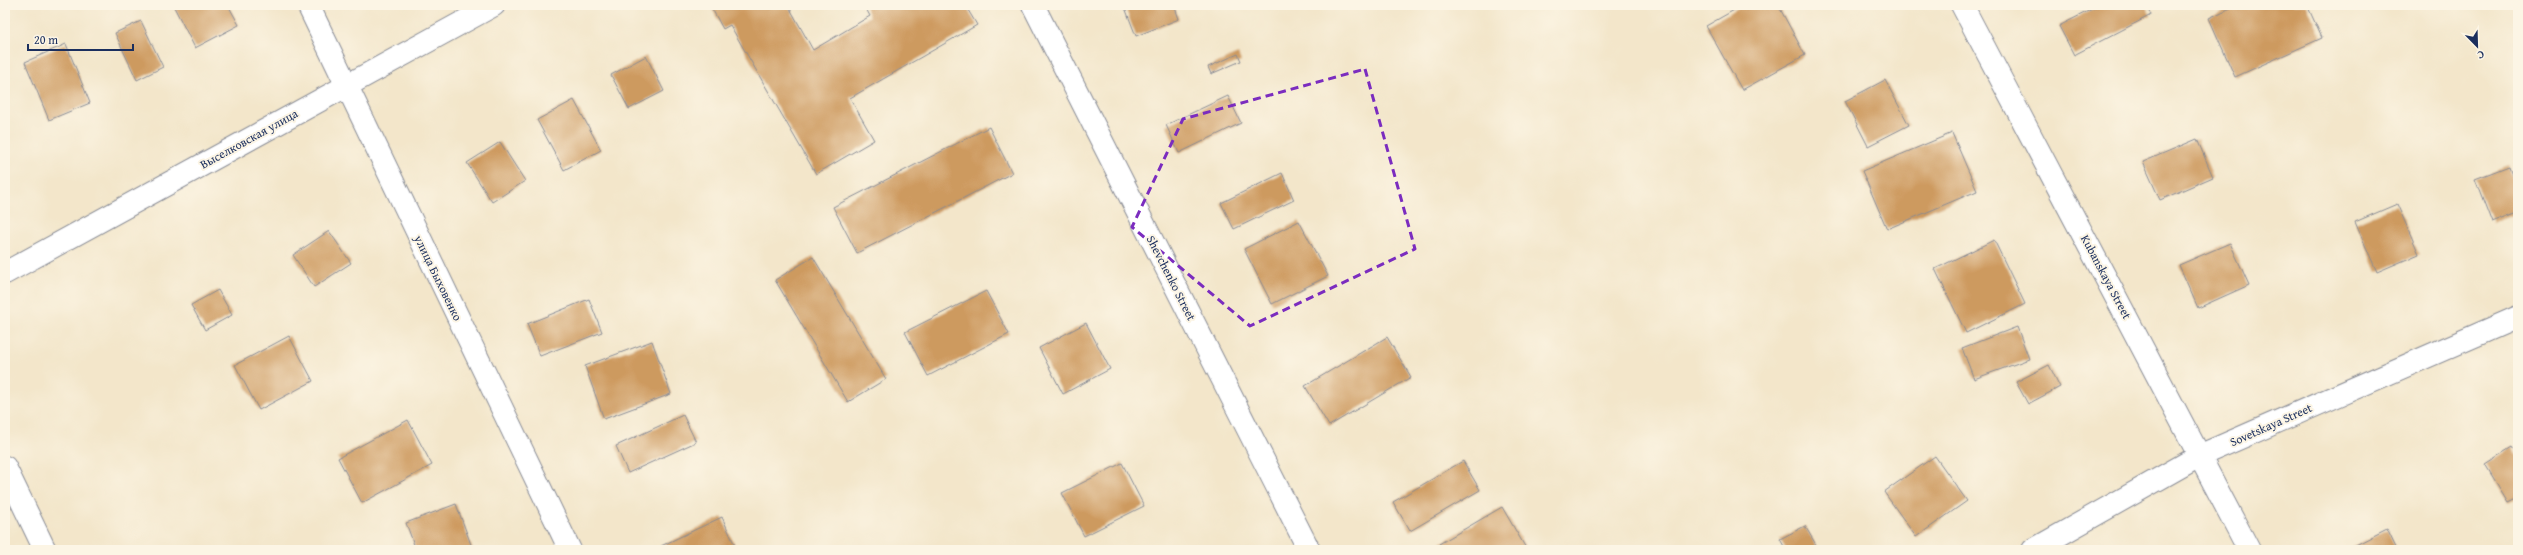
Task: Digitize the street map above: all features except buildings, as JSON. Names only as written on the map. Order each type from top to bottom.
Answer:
[{"type":"street","name":"улица Быховенко","points":[[308,5],[345,86],[570,550]]},
{"type":"street","name":"Выселковская улица","points":[[5,273],[494,5]]},
{"type":"street","name":"Shevchenko Street","points":[[1033,5],[1309,550]]},
{"type":"street","name":"Kubanskaya Street","points":[[1962,5],[2201,455],[2249,550]]},
{"type":"street","name":"Sovetskaya Street","points":[[2034,550],[2201,455],[2518,317]]},
{"type":"street","points":[[5,467],[45,550]]},
{"type":"highlighted area","points":[[1365,69],[1415,249],[1250,326],[1132,227],[1183,119]]}]
